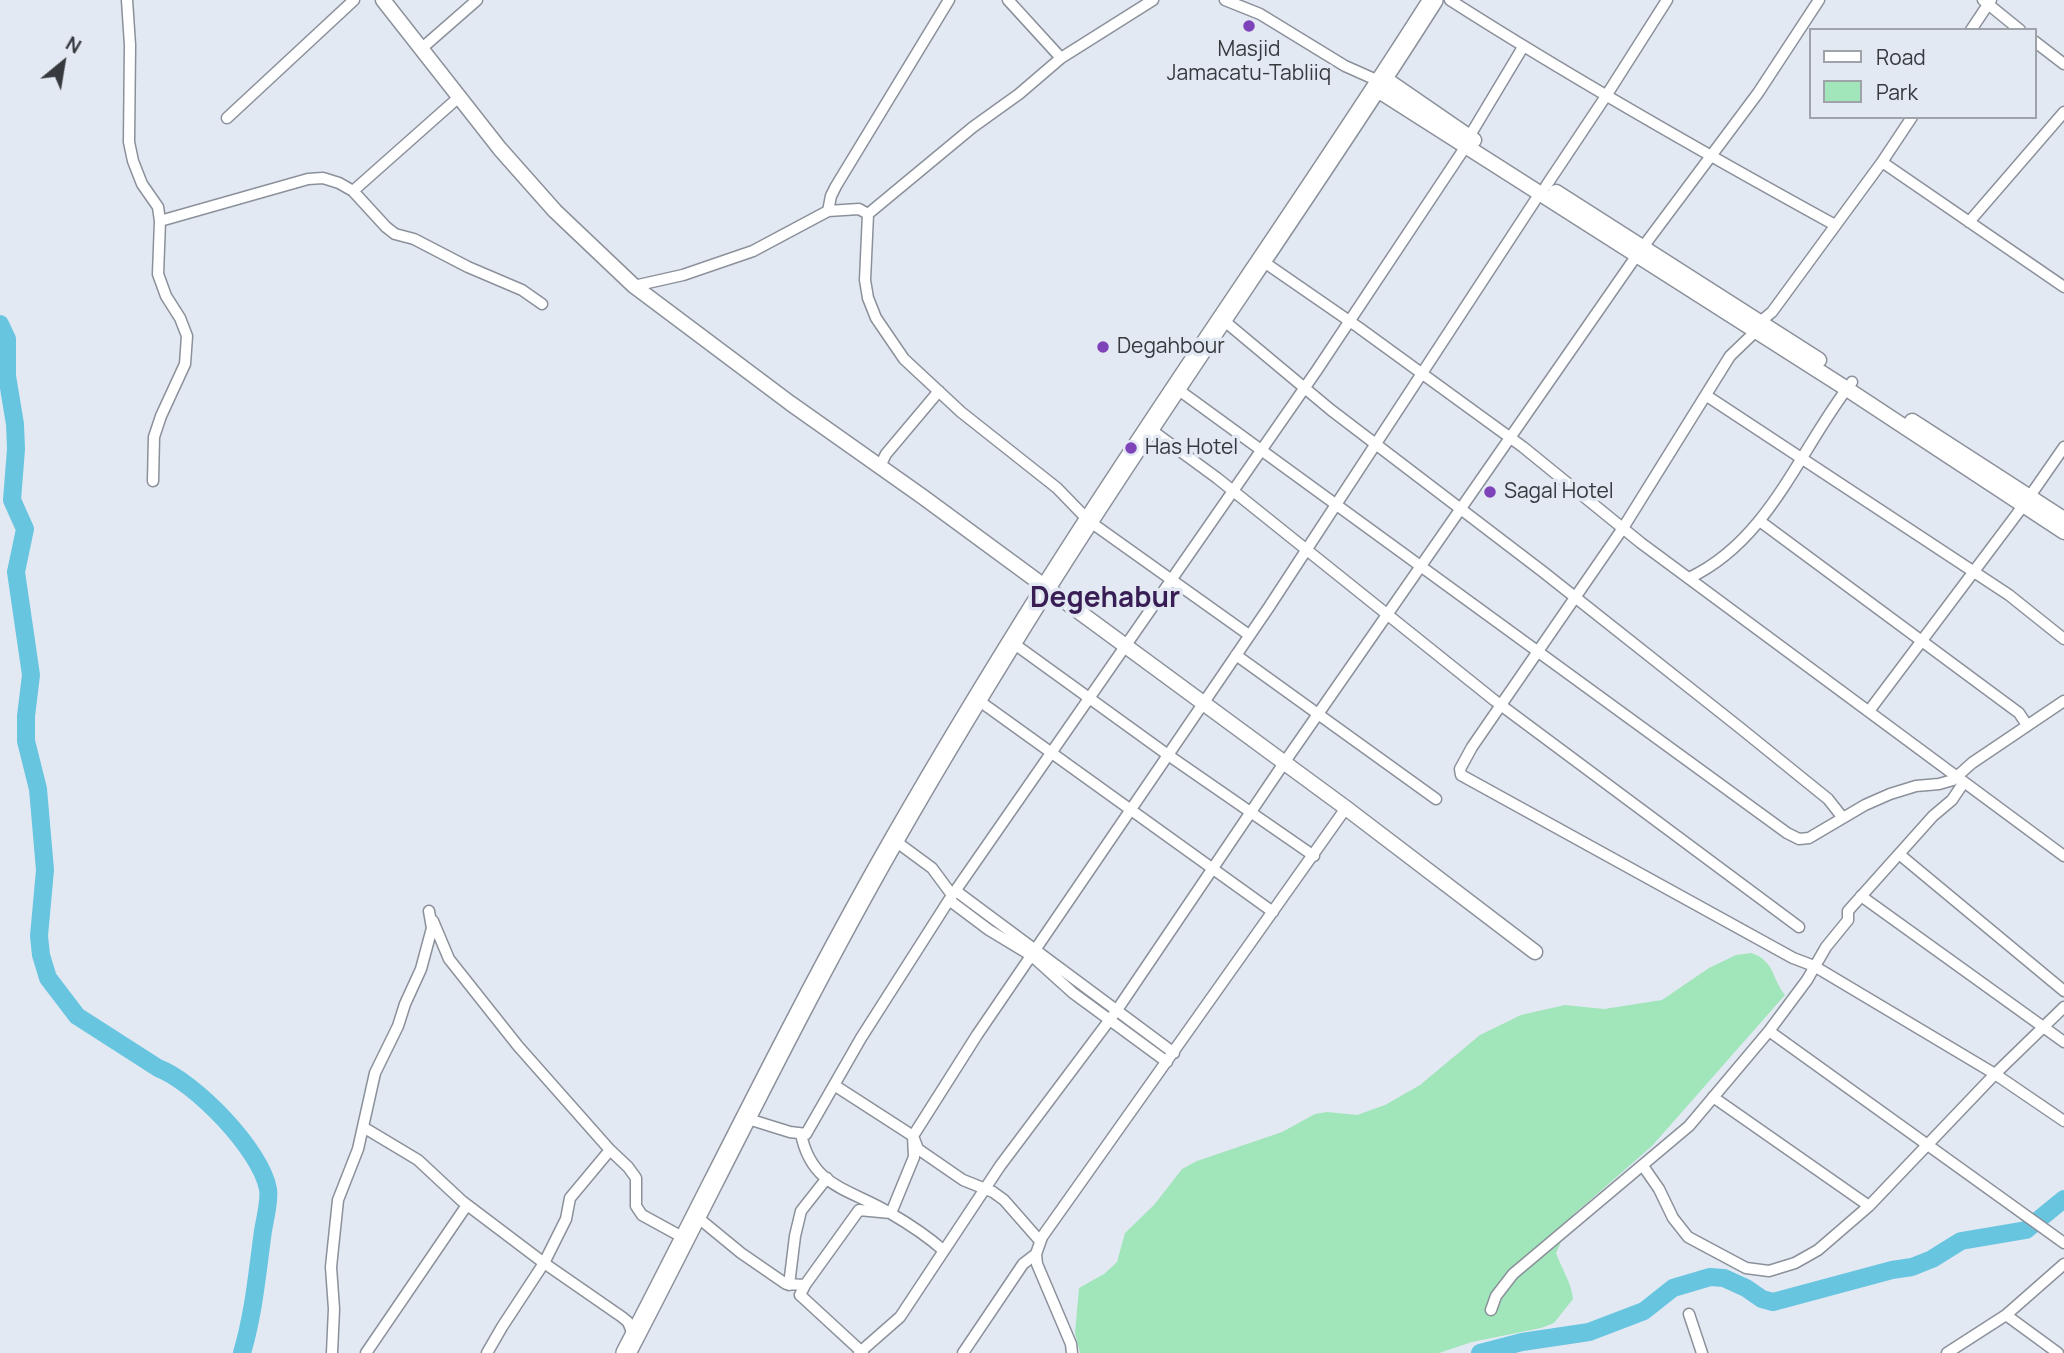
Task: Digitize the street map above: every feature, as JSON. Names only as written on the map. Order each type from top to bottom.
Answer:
[{"type":"highway","points":[[630,1345],[745,1118],[894,840],[1045,589],[1433,0]]},
{"type":"street","points":[[127,0],[130,45],[129,142],[142,184],[158,207],[158,274],[187,336],[182,371],[161,415],[154,437],[153,481]]},
{"type":"street","points":[[228,118],[354,0]]},
{"type":"street","points":[[383,0],[500,149],[555,211],[634,286],[790,403],[1346,808],[1535,952]]},
{"type":"street","points":[[421,49],[477,0]]},
{"type":"street","points":[[828,211],[836,186],[949,0]]},
{"type":"street","points":[[1153,0],[1061,58],[868,214],[865,280],[868,298],[876,318],[904,359],[1057,488],[1089,522],[1249,635]]},
{"type":"street","points":[[1225,0],[1260,14],[1345,66],[1380,83],[2026,501],[2064,532]]},
{"type":"street","points":[[1450,0],[1606,96],[1835,225]]},
{"type":"street","points":[[891,1213],[914,1157],[913,1136],[977,1035],[1336,505],[1667,0]]},
{"type":"street","points":[[891,1213],[859,1210],[800,1295],[861,1352],[900,1317],[985,1189],[1117,1010],[1284,763],[1641,251],[1758,93],[1819,0]]},
{"type":"street","points":[[1972,28],[1987,1],[2019,28]]},
{"type":"street","points":[[1014,2],[1061,58]]},
{"type":"street","points":[[2036,43],[2064,64]]},
{"type":"street","points":[[745,1118],[806,1134],[952,895],[1350,321],[1467,141],[1523,47]]},
{"type":"street","points":[[353,191],[459,97]]},
{"type":"street","points":[[1969,222],[2064,112]]},
{"type":"street","points":[[1911,119],[1772,312],[1730,356],[1623,528],[1460,769],[1465,779],[1793,958],[1814,966],[1995,1074],[2064,1121]]},
{"type":"street","points":[[1882,162],[2064,287]]},
{"type":"street","points":[[160,221],[308,179],[323,178],[353,191],[386,228],[395,234],[414,239],[468,267],[522,290],[542,304]]},
{"type":"street","points":[[634,286],[683,275],[753,251],[828,211],[859,209],[868,214]]},
{"type":"street","points":[[1261,260],[1511,438],[1689,578],[2064,856]]},
{"type":"street","points":[[1222,319],[1304,389],[1575,597],[1828,799],[1843,818]]},
{"type":"street","points":[[1689,578],[1707,570],[1760,522],[1849,386]]},
{"type":"street","points":[[1176,388],[1787,833],[1799,839],[1810,838],[1865,805],[1896,792],[1961,779],[2027,725],[2064,701]]},
{"type":"street","points":[[880,466],[886,454],[939,391]]},
{"type":"street","points":[[1707,396],[1974,572],[2064,639]]},
{"type":"street","points":[[1150,429],[1233,491],[1501,705],[1799,927]]},
{"type":"street","points":[[1869,710],[1974,572],[2064,447]]},
{"type":"street","points":[[2026,501],[2064,519]]},
{"type":"street","points":[[1760,522],[2019,713],[2027,725]]},
{"type":"street","points":[[1013,643],[1314,856]]},
{"type":"street","points":[[1236,655],[1436,799]]},
{"type":"street","points":[[978,700],[1273,912]]},
{"type":"street","points":[[1491,1310],[1496,1296],[1513,1274],[1689,1126],[1769,1031],[1807,980],[1814,966],[1848,920],[1848,911],[1933,816],[1952,800],[1961,779]]},
{"type":"street","points":[[1072,1353],[1071,1344],[1037,1265],[1036,1254],[1040,1241],[1346,808]]},
{"type":"street","points":[[894,840],[932,868],[952,895],[989,930],[1034,953],[1080,983],[1174,1053]]},
{"type":"street","points":[[1899,854],[2064,991]]},
{"type":"street","points":[[952,895],[996,920],[1034,953],[1073,993],[1167,1062]]},
{"type":"street","points":[[1861,896],[2064,1042]]},
{"type":"street","points":[[332,1353],[334,1309],[331,1267],[338,1200],[363,1127],[375,1073],[421,969],[432,929],[429,911],[449,960],[518,1046],[636,1178],[636,1206],[642,1214],[684,1238]]},
{"type":"street","points":[[989,930],[996,920]]},
{"type":"street","points":[[1073,993],[1080,983]]},
{"type":"street","points":[[1643,1166],[1659,1189],[1673,1218],[1688,1237],[1746,1268],[1769,1271],[1795,1263],[1818,1250],[1869,1206],[1995,1074],[2064,1007]]},
{"type":"street","points":[[1769,1031],[2064,1243]]},
{"type":"street","points":[[834,1086],[913,1136],[918,1149],[963,1180],[1004,1200],[1040,1241]]},
{"type":"street","points":[[1713,1097],[1869,1206]]},
{"type":"street","points":[[363,1127],[418,1160],[467,1205],[622,1317],[628,1322],[630,1345]]},
{"type":"street","points":[[802,1134],[805,1152],[827,1178],[847,1193],[920,1230],[943,1250]]},
{"type":"street","points":[[487,1353],[544,1263],[566,1219],[570,1198],[610,1150]]},
{"type":"street","points":[[789,1285],[795,1236],[802,1211],[827,1178]]},
{"type":"street","points":[[366,1353],[467,1205]]},
{"type":"street","points":[[695,1216],[741,1253],[789,1285],[805,1285]]},
{"type":"street","points":[[963,1353],[1023,1264],[1036,1254]]},
{"type":"street","points":[[1947,1353],[2006,1315],[2064,1264]]},
{"type":"street","points":[[1689,1314],[1702,1353]]},
{"type":"street","points":[[2006,1315],[2058,1353]]},
{"type":"green space","points":[[1751,953],[1769,965],[1785,995],[1652,1146],[1573,1215],[1556,1253],[1573,1299],[1554,1323],[1472,1342],[1439,1353],[1080,1353],[1075,1333],[1079,1288],[1104,1274],[1117,1262],[1125,1233],[1154,1205],[1182,1169],[1197,1161],[1282,1132],[1315,1114],[1327,1112],[1357,1115],[1385,1105],[1420,1085],[1480,1035],[1521,1015],[1565,1005],[1604,1009],[1662,1000],[1709,968],[1736,955]]},
{"type":"waterway","points":[[0,324],[7,339],[7,376],[15,424],[12,500],[25,529],[16,572],[31,675],[26,741],[38,789],[45,870],[39,936],[41,955],[48,978],[77,1016],[190,1087],[240,1137],[263,1173],[268,1189],[268,1204],[252,1308],[242,1353]]},
{"type":"waterway","points":[[1480,1353],[1522,1342],[1589,1332],[1644,1311],[1673,1288],[1710,1277],[1724,1278],[1762,1299],[1773,1302],[1912,1267],[1932,1259],[1961,1241],[2026,1230],[2064,1199]]},
{"type":"place","name":"Masjid Jamacatu-Tabliiq","points":[[1249,26]]},
{"type":"place","name":"Degahbour","points":[[1103,347]]},
{"type":"place","name":"Has Hotel","points":[[1131,448]]},
{"type":"place","name":"Sagal Hotel","points":[[1490,492]]},
{"type":"district","name":"Degehabur","points":[[1105,599]]}]
